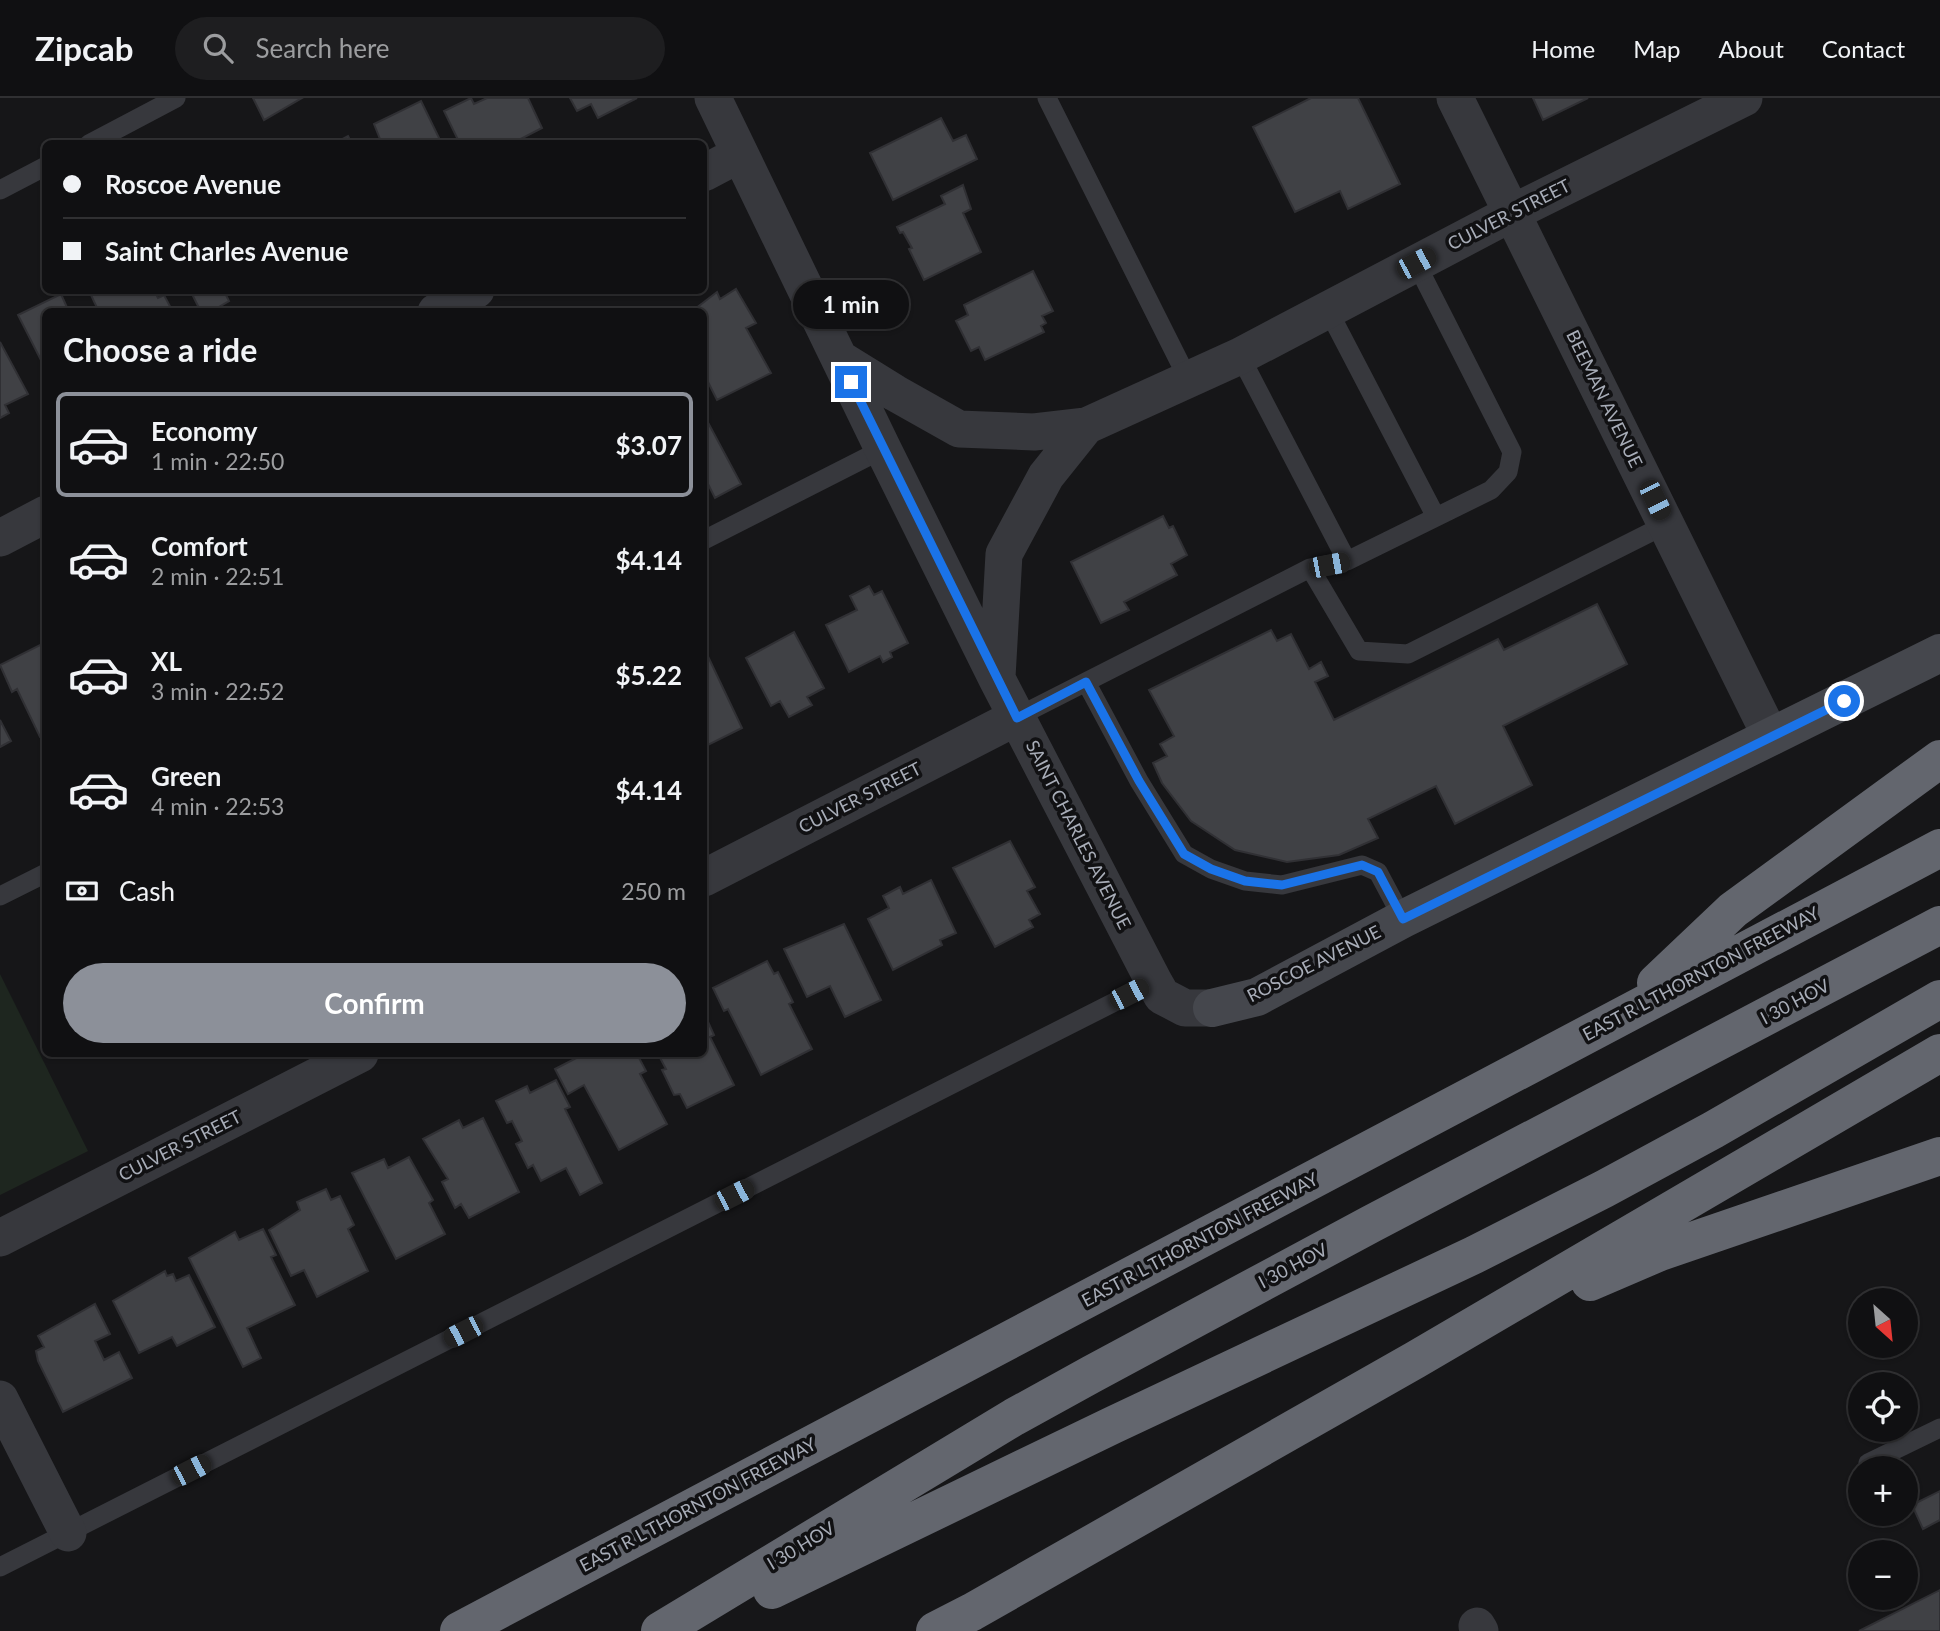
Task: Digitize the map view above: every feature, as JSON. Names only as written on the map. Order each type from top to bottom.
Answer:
[{"type":"highway","points":[[1623,1015],[1732,910],[1940,759]]},
{"type":"highway","name":"EAST R L THORNTON FREEWAY","points":[[459,1631],[1940,848]]},
{"type":"highway","name":"I 30 HOV","points":[[660,1631],[1002,1424],[1091,1374],[1940,925]]},
{"type":"highway","name":"I 30 HOV","points":[[691,1631],[766,1592],[1474,1255],[1713,1130],[1940,999]]},
{"type":"highway","points":[[935,1631],[1044,1572],[1415,1360],[1940,1053]]},
{"type":"highway","points":[[1415,1360],[1541,1302],[1660,1252],[1940,1156]]},
{"type":"street","name":"SAINT CHARLES AVENUE","points":[[713,98],[997,679],[1154,982],[1162,996],[1185,1008],[1212,1009]]},
{"type":"street","name":"BEEMAN AVENUE","points":[[1455,98],[1771,737]]},
{"type":"street","name":"CULVER STREET","points":[[1086,426],[1240,356],[1512,213],[1744,98]]},
{"type":"street","points":[[707,171],[740,154]]},
{"type":"street","points":[[443,308],[469,294]]},
{"type":"street","points":[[840,359],[959,429],[1034,432],[1086,426]]},
{"type":"street","points":[[997,679],[1003,554],[1046,476],[1086,426]]},
{"type":"street","points":[[0,538],[42,516]]},
{"type":"street","name":"ROSCOE AVENUE","points":[[1212,1009],[1257,997],[1403,919],[1940,653]]},
{"type":"street","name":"CULVER STREET","points":[[707,876],[1017,718]]},
{"type":"street","name":"CULVER STREET","points":[[0,1238],[354,1057]]},
{"type":"street","points":[[0,1399],[68,1532]]},
{"type":"lane","points":[[97,140],[176,98]]},
{"type":"lane","points":[[1047,98],[1189,381]]},
{"type":"lane","points":[[0,190],[42,168]]},
{"type":"lane","points":[[1017,718],[1310,568],[1347,561],[1491,490],[1508,472],[1512,452],[1416,263]]},
{"type":"lane","points":[[1328,310],[1436,517]]},
{"type":"lane","points":[[1240,356],[1347,561]]},
{"type":"lane","points":[[707,538],[883,449]]},
{"type":"lane","points":[[1310,568],[1359,652],[1408,653],[1667,524]]},
{"type":"lane","points":[[1086,682],[1139,781],[1184,854],[1211,869],[1245,881],[1282,885],[1362,865],[1378,872],[1403,919]]},
{"type":"lane","points":[[0,896],[42,875]]},
{"type":"lane","points":[[0,1567],[1154,982]]},
{"type":"lane","points":[[1882,1456],[1940,1428]]},
{"type":"shaded area","points":[[0,974],[88,1151],[0,1195]]},
{"type":"building","points":[[253,98],[302,98],[264,120]]},
{"type":"building","points":[[471,98],[474,104],[487,98],[528,98],[542,128],[519,140],[458,140],[444,111]]},
{"type":"building","points":[[570,98],[637,98],[598,118],[591,104],[577,111]]},
{"type":"building","points":[[1311,98],[1358,98],[1400,184],[1348,209],[1340,191],[1295,212],[1253,127]]},
{"type":"building","points":[[1533,98],[1588,98],[1543,120]]},
{"type":"building","points":[[421,101],[440,140],[380,140],[374,124]]},
{"type":"building","points":[[941,118],[953,141],[966,135],[977,159],[893,200],[870,153]]},
{"type":"building","points":[[963,185],[971,209],[963,213],[981,252],[924,280],[909,249],[912,248],[897,227],[945,204],[941,196]]},
{"type":"building","points":[[1033,271],[1053,311],[1042,316],[1046,323],[1041,326],[1044,332],[985,360],[979,347],[971,351],[956,321],[968,315],[964,305]]},
{"type":"building","points":[[736,289],[756,323],[746,328],[771,373],[717,400],[707,380],[707,308],[696,308],[717,292],[720,299]]},
{"type":"building","points":[[61,294],[67,308],[42,308],[42,362],[18,315]]},
{"type":"building","points":[[90,294],[156,294],[158,298],[164,295],[171,308],[97,308]]},
{"type":"building","points":[[192,294],[228,294],[229,301],[217,308],[199,308]]},
{"type":"building","points":[[0,342],[28,394],[5,405],[9,413],[0,418]]},
{"type":"building","points":[[707,421],[741,484],[715,498],[707,482]]},
{"type":"building","points":[[1163,516],[1169,528],[1173,526],[1187,555],[1171,564],[1177,575],[1124,602],[1129,610],[1101,623],[1071,562]]},
{"type":"building","points":[[869,586],[874,595],[882,591],[908,643],[890,652],[892,657],[883,662],[880,656],[849,672],[826,625],[857,610],[850,596]]},
{"type":"building","points":[[1597,604],[1627,664],[1503,726],[1532,785],[1455,824],[1436,786],[1368,819],[1378,838],[1339,855],[1287,862],[1235,850],[1191,821],[1162,783],[1153,763],[1167,756],[1160,744],[1174,736],[1149,690],[1271,630],[1277,641],[1291,634],[1309,669],[1321,662],[1328,676],[1315,682],[1334,720],[1498,639],[1504,650]]},
{"type":"building","points":[[794,632],[824,688],[807,697],[812,705],[789,717],[780,701],[771,706],[746,658]]},
{"type":"building","points":[[42,644],[42,736],[40,737],[17,689],[12,692],[0,665]]},
{"type":"building","points":[[707,654],[742,728],[707,746]]},
{"type":"building","points":[[0,720],[11,741],[0,747]]},
{"type":"building","points":[[1010,841],[1035,887],[1027,891],[1040,914],[1029,920],[1033,927],[995,947],[953,868]]},
{"type":"building","points":[[931,880],[956,933],[940,940],[942,945],[893,970],[868,919],[889,908],[883,896],[900,887],[903,894]]},
{"type":"building","points":[[844,924],[881,1000],[845,1017],[830,986],[807,997],[784,949]]},
{"type":"building","points":[[767,961],[774,974],[778,972],[793,1002],[789,1004],[812,1049],[761,1075],[728,1009],[724,1011],[713,988]]},
{"type":"building","points":[[707,1020],[714,1035],[710,1037],[734,1085],[687,1108],[680,1094],[674,1095],[662,1070],[666,1069],[660,1057],[707,1057]]},
{"type":"building","points":[[578,1057],[639,1057],[646,1071],[640,1074],[667,1124],[619,1150],[584,1085],[568,1094],[555,1069]]},
{"type":"building","points":[[556,1080],[570,1107],[565,1109],[602,1183],[580,1195],[566,1168],[541,1181],[533,1165],[528,1168],[516,1144],[522,1141],[512,1121],[507,1123],[496,1101],[527,1086],[530,1093]]},
{"type":"building","points":[[483,1118],[519,1192],[469,1218],[461,1204],[455,1208],[442,1182],[448,1179],[423,1139],[459,1120],[463,1128]]},
{"type":"building","points":[[409,1157],[433,1200],[429,1203],[445,1234],[396,1259],[352,1173],[384,1159],[388,1168]]},
{"type":"building","points":[[326,1189],[331,1200],[340,1196],[354,1225],[348,1229],[368,1271],[317,1297],[304,1270],[291,1276],[269,1230],[300,1210],[297,1202]]},
{"type":"building","points":[[263,1229],[276,1255],[271,1257],[295,1305],[247,1328],[261,1358],[243,1367],[189,1258],[235,1232],[239,1240]]},
{"type":"building","points":[[165,1271],[167,1276],[173,1274],[176,1281],[189,1275],[215,1327],[177,1346],[172,1337],[139,1353],[113,1301]]},
{"type":"building","points":[[95,1304],[110,1334],[95,1341],[104,1360],[119,1352],[132,1378],[63,1412],[38,1361],[36,1351],[44,1347],[38,1336]]},
{"type":"building","points":[[1940,1491],[1940,1520],[1923,1529],[1918,1518],[1918,1502]]},
{"type":"building","points":[[1940,1590],[1940,1631],[1859,1631],[1900,1610],[1918,1610],[1918,1601]]},
{"type":"route","points":[[851,382],[1017,718],[1086,682],[1139,781],[1184,854],[1211,869],[1245,881],[1282,885],[1362,865],[1378,872],[1403,919],[1844,701]]}]
